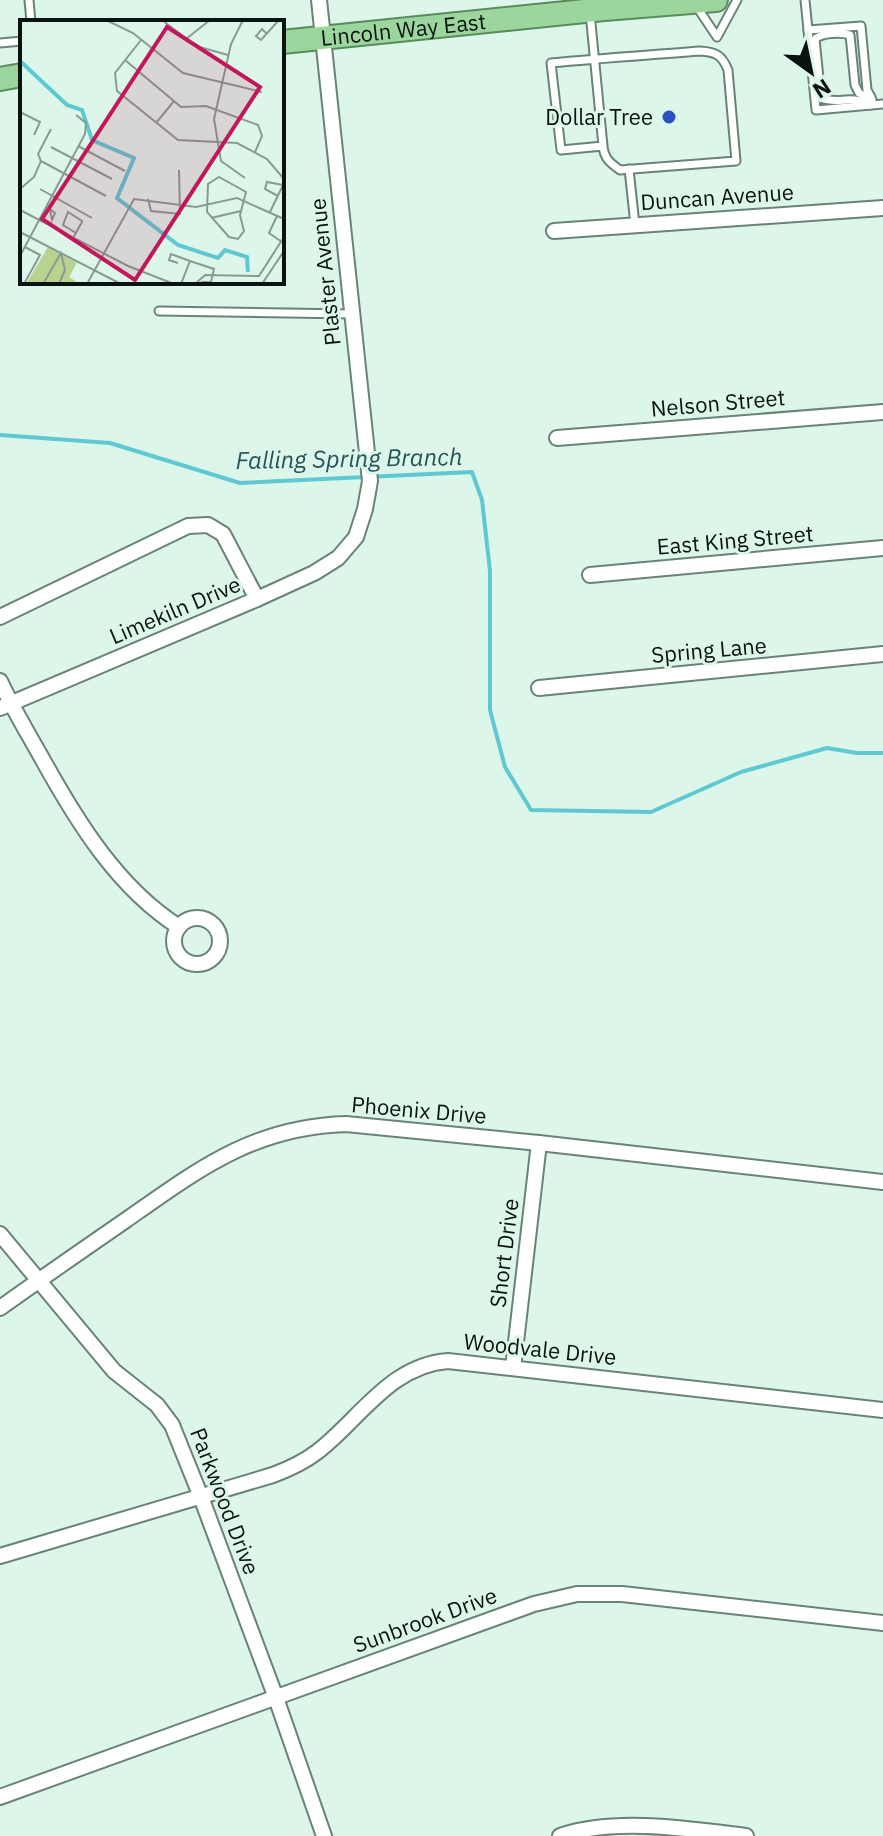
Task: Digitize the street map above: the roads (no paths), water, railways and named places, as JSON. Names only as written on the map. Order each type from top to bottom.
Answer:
[{"type":"highway","name":"Lincoln Way East","points":[[284,42],[640,3],[705,1]]},
{"type":"highway","points":[[0,79],[20,75]]},
{"type":"street","name":"Plaster Avenue","points":[[319,0],[370,481],[356,537]]},
{"type":"street","name":"Duncan Avenue","points":[[554,231],[883,208]]},
{"type":"street","name":"Nelson Street","points":[[557,438],[883,412]]},
{"type":"street","points":[[0,617],[188,526],[208,525],[223,534],[257,599]]},
{"type":"street","name":"Limekiln Drive","points":[[5,706],[314,573],[338,558],[356,537]]},
{"type":"street","name":"East King Street","points":[[590,575],[883,548]]},
{"type":"street","name":"Spring Lane","points":[[539,688],[883,654]]},
{"type":"street","points":[[0,681],[5,706],[105,858],[161,915],[179,927]]},
{"type":"street","name":"Phoenix Drive","points":[[0,1308],[198,1170],[239,1148],[315,1125],[346,1124],[539,1143],[883,1182]]},
{"type":"street","name":"Short Drive","points":[[513,1368],[539,1143]]},
{"type":"street","name":"Parkwood Drive","points":[[0,1234],[114,1371],[150,1398],[172,1425],[276,1698],[324,1836]]},
{"type":"street","name":"Woodvale Drive","points":[[0,1556],[273,1475],[318,1452],[391,1384],[419,1367],[437,1361],[883,1410]]},
{"type":"street","name":"Sunbrook Drive","points":[[0,1797],[534,1604],[577,1594],[622,1594],[883,1623]]},
{"type":"street","points":[[560,1836],[605,1827],[654,1826],[746,1836]]},
{"type":"lane","points":[[29,0],[31,20]]},
{"type":"lane","points":[[717,37],[737,0]]},
{"type":"lane","points":[[805,0],[816,110],[876,104]]},
{"type":"lane","points":[[705,1],[717,37],[718,55]]},
{"type":"lane","points":[[599,7],[595,59],[603,146],[608,162],[620,170],[736,161],[728,70],[724,59],[714,52],[700,51],[595,59],[551,63],[561,150],[603,146]]},
{"type":"lane","points":[[808,30],[861,26],[867,90],[876,104]]},
{"type":"lane","points":[[819,35],[850,35],[855,85],[859,93],[876,104],[859,99],[827,101],[821,98],[815,39],[819,35]]},
{"type":"lane","points":[[0,43],[20,41]]},
{"type":"lane","points":[[629,169],[635,225]]},
{"type":"lane","points":[[159,311],[352,314]]},
{"type":"waterway","name":"Falling Spring Branch","points":[[0,435],[110,443],[240,483],[472,472],[482,500],[490,571],[490,710],[505,767],[531,810],[651,812],[741,772],[827,748],[883,753]]},
{"type":"place","name":"Dollar Tree","points":[[669,117]]}]
